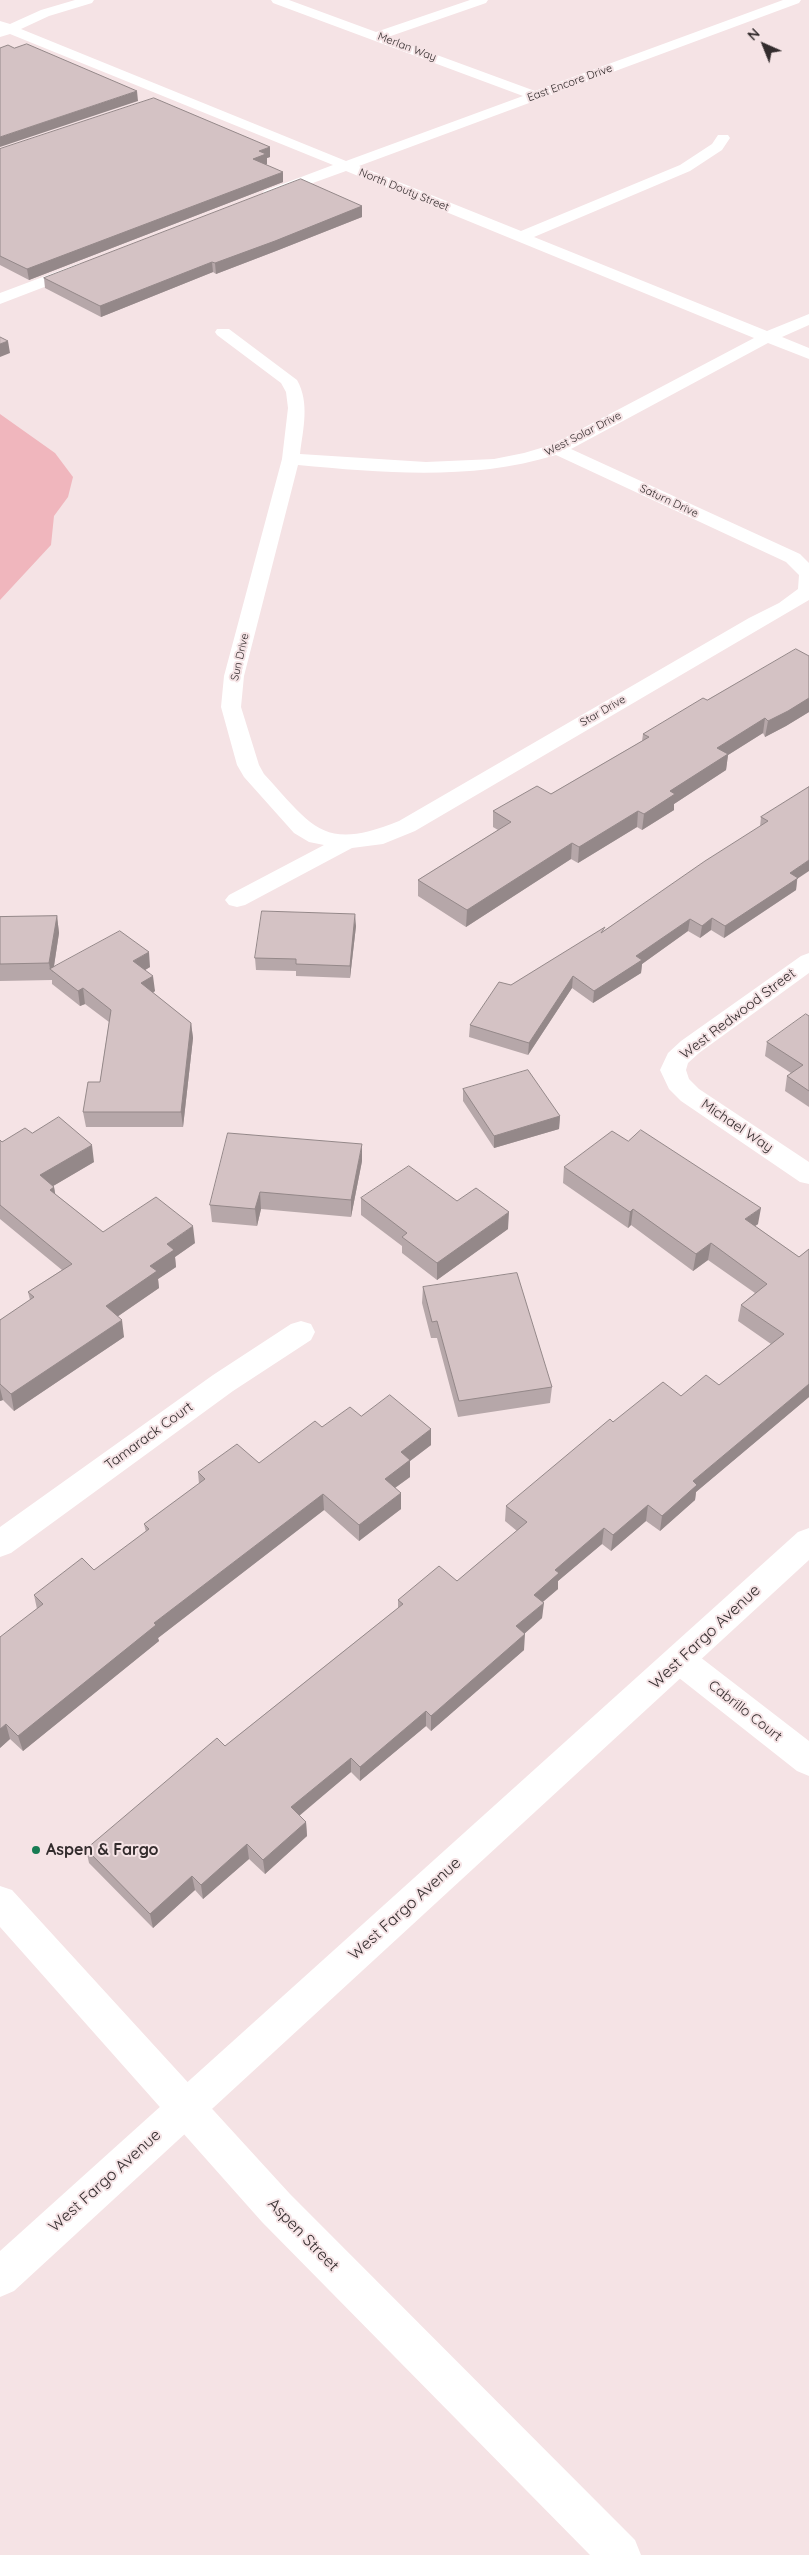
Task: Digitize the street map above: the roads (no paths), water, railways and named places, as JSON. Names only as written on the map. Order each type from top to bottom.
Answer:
[{"type":"street","points":[[4,29],[88,0]]},
{"type":"street","name":"Merlan Way","points":[[277,0],[536,96]]},
{"type":"street","points":[[377,36],[482,0]]},
{"type":"street","name":"East Encore Drive","points":[[252,201],[344,165],[795,0]]},
{"type":"street","points":[[799,0],[809,3]]},
{"type":"street","name":"North Douty Street","points":[[4,29],[173,95],[809,354]]},
{"type":"street","points":[[155,102],[173,95]]},
{"type":"street","points":[[521,237],[685,168],[717,147],[723,138]]},
{"type":"street","points":[[0,299],[95,262]]},
{"type":"street","name":"West Solar Drive","points":[[292,459],[378,466],[463,467],[523,460],[557,449],[768,337],[809,319]]},
{"type":"street","name":"Sun Drive","points":[[223,332],[278,370],[288,380],[295,392],[297,408],[292,459],[234,676],[231,707],[248,764],[255,777],[302,828],[317,837],[347,842]]},
{"type":"street","name":"Saturn Drive","points":[[557,449],[780,552]]},
{"type":"street","name":"Star Drive","points":[[347,842],[375,839],[407,826],[802,597],[809,586],[808,573],[793,558],[780,552]]},
{"type":"street","points":[[237,900],[347,842]]},
{"type":"street","name":"West Redwood Street","points":[[673,1070],[677,1059],[690,1047],[809,962]]},
{"type":"street","name":"Michael Way","points":[[673,1070],[678,1083],[690,1095],[809,1175]]},
{"type":"street","name":"Tamarack Court","points":[[0,1544],[223,1383],[301,1332]]},
{"type":"street","name":"West Fargo Avenue","points":[[0,2277],[809,1541]]},
{"type":"street","name":"Cabrillo Court","points":[[680,1660],[809,1761]]},
{"type":"street","name":"Aspen Street","points":[[0,1902],[276,2208],[620,2555]]},
{"type":"place","name":"Aspen & Fargo","points":[[36,1850]]}]
